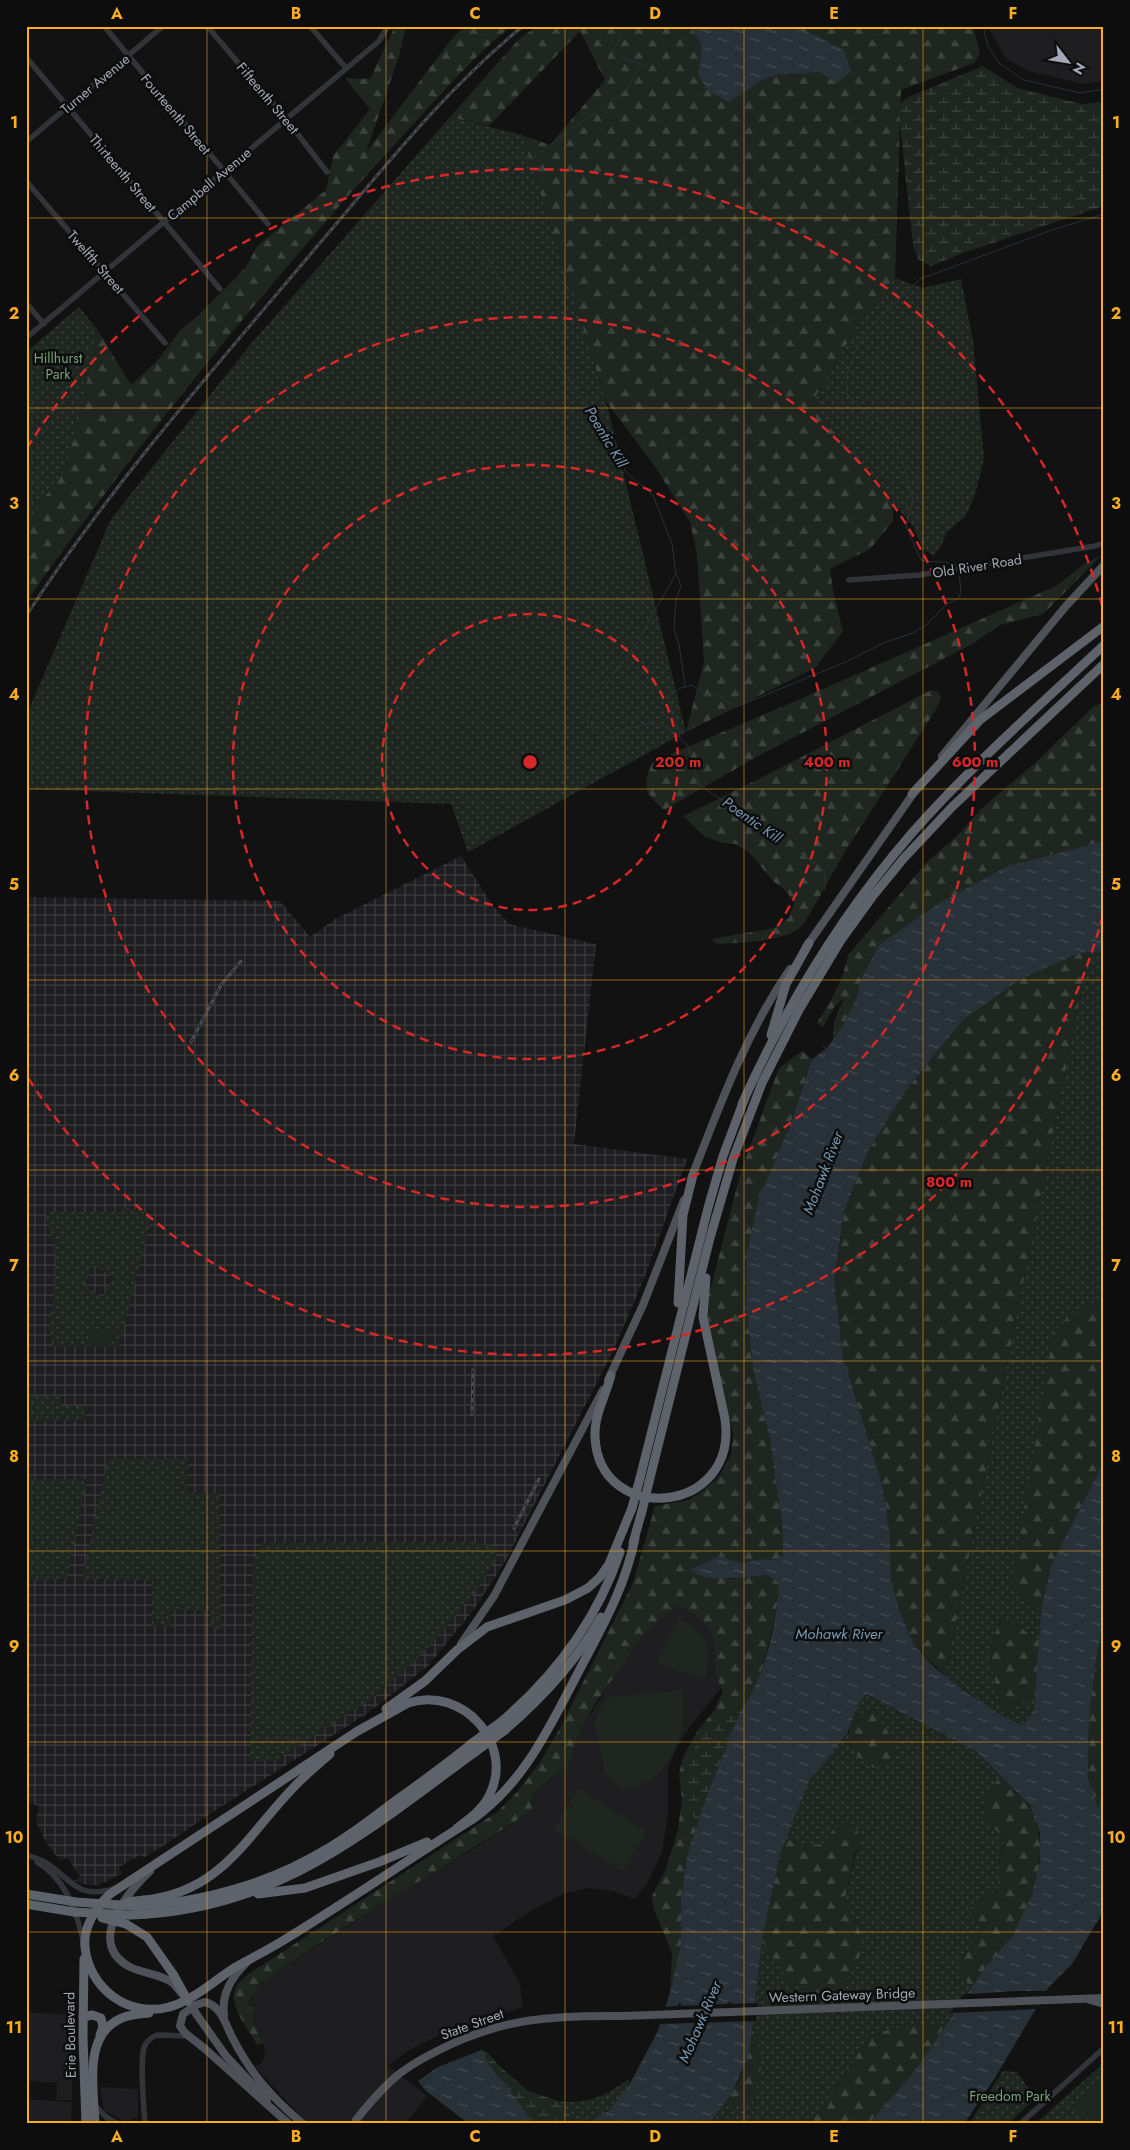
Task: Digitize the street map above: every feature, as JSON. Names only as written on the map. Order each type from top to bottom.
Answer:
[{"type":"highway","points":[[912,794],[980,720],[1104,626]]},
{"type":"highway","points":[[742,1104],[804,982],[834,935],[870,885],[944,799],[1104,645]]},
{"type":"highway","points":[[85,1946],[88,1963],[96,1980],[114,1998],[138,2008],[169,2008],[311,1923],[457,1828],[488,1807],[506,1790],[524,1768],[540,1746],[615,1602],[627,1572],[717,1211],[736,1150],[762,1083],[799,1010],[841,940],[872,897],[915,846],[952,807],[1104,664]]},
{"type":"highway","points":[[1036,728],[1104,673]]},
{"type":"highway","points":[[503,1726],[551,1674],[583,1631],[614,1569],[640,1478],[708,1208],[724,1156],[742,1104],[771,1034],[786,984],[809,943]]},
{"type":"highway","points":[[665,1379],[680,1289],[683,1214],[693,1175]]},
{"type":"highway","points":[[611,1375],[598,1412],[595,1429],[598,1455],[609,1475],[620,1485],[634,1493],[660,1499],[683,1495],[705,1482],[720,1460],[726,1436],[725,1419],[704,1326],[702,1308],[717,1211]]},
{"type":"highway","points":[[90,1904],[158,1899],[184,1890],[214,1874],[237,1854],[294,1786],[353,1734],[425,1681],[457,1650],[487,1627],[565,1600],[588,1588],[600,1577],[609,1564],[632,1508]]},
{"type":"highway","points":[[74,1912],[130,1915],[181,1911],[241,1896],[265,1888],[342,1844],[503,1726],[546,1692],[580,1651],[599,1621],[615,1590],[635,1538]]},
{"type":"highway","points":[[353,1734],[400,1707],[417,1700],[442,1700],[458,1706],[473,1716],[484,1729],[492,1744],[496,1762],[495,1780],[484,1805],[457,1828]]},
{"type":"highway","name":"Erie Boulevard","points":[[86,2124],[83,2017],[85,1946],[90,1920],[98,1906],[110,1894],[353,1734]]},
{"type":"highway","points":[[241,1896],[306,1888],[379,1862],[448,1834]]},
{"type":"highway","points":[[26,1894],[90,1904],[135,1906],[173,1903],[219,1894],[308,1863]]},
{"type":"highway","points":[[26,1904],[74,1912],[126,1924],[147,1937],[188,2001]]},
{"type":"highway","name":"Erie Boulevard","points":[[95,2124],[93,2063],[98,2044],[107,2028],[122,2018],[169,2008]]},
{"type":"highway","points":[[83,2017],[92,2014],[100,2018],[102,2026],[98,2044]]},
{"type":"main road","points":[[457,1650],[494,1596],[611,1375],[643,1305],[721,1101],[747,1044],[778,988],[912,794],[1066,606],[1104,565]]},
{"type":"main road","points":[[161,1861],[125,1899],[113,1919],[110,1940],[118,1957],[128,1966],[173,1979]]},
{"type":"main road","points":[[227,2027],[223,2007],[225,1994],[234,1976],[251,1959]]},
{"type":"main road","points":[[1086,1998],[1104,2004]]},
{"type":"main road","name":"Western Gateway Bridge","points":[[623,2016],[1104,1998]]},
{"type":"main road","points":[[188,2001],[226,2056],[286,2121]]},
{"type":"main road","points":[[286,2121],[188,2036],[180,2026],[181,2018],[186,2012],[200,2003],[209,2003],[217,2008],[255,2077],[284,2108],[303,2124]]},
{"type":"main road","name":"State Street","points":[[354,2122],[393,2079],[412,2065],[458,2040],[501,2025],[530,2020],[564,2016],[623,2016]]},
{"type":"street","name":"Fourteenth Street","points":[[104,26],[268,224]]},
{"type":"street","name":"Turner Avenue","points":[[26,142],[163,26]]},
{"type":"street","name":"Fifteenth Street","points":[[207,26],[286,119],[327,172]]},
{"type":"street","points":[[310,26],[346,68]]},
{"type":"street","name":"Campbell Avenue","points":[[26,338],[379,41],[388,26]]},
{"type":"street","name":"Thirteenth Street","points":[[26,57],[220,288]]},
{"type":"street","name":"Twelfth Street","points":[[26,181],[165,343]]},
{"type":"street","points":[[26,303],[44,324]]},
{"type":"street","name":"Old River Road","points":[[849,580],[919,575],[1104,543]]},
{"type":"street","points":[[26,1856],[46,1863],[81,1890],[92,1892],[107,1890],[132,1880]]},
{"type":"street","points":[[26,1856],[50,1870],[62,1887],[77,1916],[85,1946]]},
{"type":"street","points":[[145,2124],[144,2048],[153,2037],[166,2034],[188,2036]]},
{"type":"street","points":[[1020,2124],[1104,2048]]},
{"type":"street","points":[[94,2104],[98,2111],[118,2124]]},
{"type":"street","points":[[110,2124],[118,2124]]},
{"type":"shaded area","points":[[987,26],[1104,26],[1104,81],[1083,84],[1028,71],[1006,58]]},
{"type":"shaded area","points":[[461,856],[493,906],[509,924],[596,944],[574,1144],[687,1159],[644,1279],[613,1351],[506,1560],[475,1608],[428,1666],[368,1713],[160,1848],[143,1858],[140,1855],[119,1867],[122,1873],[97,1885],[82,1884],[74,1881],[80,1876],[67,1857],[60,1861],[46,1842],[36,1822],[39,1806],[26,1802],[26,897],[280,901],[310,937],[335,919]]},
{"type":"shaded area","points":[[676,1600],[731,1631],[725,1683],[688,1729],[675,1750],[668,1768],[668,1815],[662,1852],[648,1882],[635,1899],[614,1891],[588,1888],[565,1893],[532,1910],[493,1936],[520,1984],[523,2007],[439,2035],[406,2052],[388,2066],[427,2096],[405,2124],[309,2124],[306,2122],[255,2067],[263,2061],[265,2052],[253,2022],[253,2009],[249,2006],[254,1991],[268,1977],[418,1881],[472,1850],[532,1810],[531,1797],[543,1784],[568,1766],[580,1732],[643,1627]]},
{"type":"shaded area","points":[[26,2012],[73,2015],[72,2100],[56,2100],[57,2083],[27,2081],[26,2083]]},
{"type":"shaded area","points":[[100,2087],[138,2089],[138,2118],[131,2119],[128,2124],[104,2110]]},
{"type":"shaded area","points":[[26,2099],[72,2102],[71,2124],[26,2123]]},
{"type":"green space","points":[[395,26],[406,26],[399,56],[366,152],[450,41],[465,26],[512,26],[479,55],[428,108],[342,203],[259,300],[140,448],[26,602],[26,523],[65,469],[82,408],[97,329],[131,385],[158,360],[182,328],[198,316],[246,267],[257,246],[326,190],[333,156],[370,109],[345,78],[370,79]]},
{"type":"green space","points":[[538,26],[973,26],[980,53],[974,63],[901,90],[895,278],[862,318],[814,399],[823,419],[893,503],[893,521],[870,549],[830,569],[833,591],[843,631],[815,668],[686,732],[704,662],[697,555],[690,522],[656,468],[606,401],[522,135],[550,145],[605,80],[580,31],[489,126],[450,117],[520,38]]},
{"type":"green space","points":[[983,66],[1017,88],[1082,104],[1104,102],[1104,206],[966,252],[931,266],[918,259],[913,245],[898,106],[906,98]]},
{"type":"green space","points":[[450,117],[522,135],[606,401],[686,732],[468,852],[451,804],[26,789],[26,716],[111,519],[250,345]]},
{"type":"green space","points":[[895,278],[923,288],[961,279],[973,341],[984,458],[976,492],[966,516],[947,532],[934,556],[923,549],[913,526],[823,419],[814,399],[862,318]]},
{"type":"green space","name":"Hillhurst Park","points":[[79,307],[97,329],[82,408],[65,469],[26,529],[26,352]]},
{"type":"green space","points":[[1102,555],[1043,614],[1000,625],[972,644],[758,756],[664,810],[649,793],[646,783],[652,762],[805,697],[1058,585],[1084,564]]},
{"type":"green space","points":[[931,690],[939,693],[941,699],[935,711],[846,850],[805,922],[790,934],[769,939],[717,944],[711,939],[775,928],[789,918],[794,903],[787,892],[773,881],[749,852],[736,844],[723,843],[705,837],[683,816]]},
{"type":"green space","points":[[1104,702],[1104,841],[1008,866],[879,945],[860,980],[858,997],[833,1041],[834,1022],[844,998],[834,1007],[823,1027],[817,1023],[836,990],[848,955],[928,861],[957,836],[982,808],[1035,763],[1093,707]]},
{"type":"green space","points":[[1104,951],[1104,1298],[1070,1314],[1022,1600],[1041,1609],[1039,1641],[1012,1622],[1001,1621],[993,1639],[992,1668],[1005,1716],[973,1697],[945,1676],[1089,952]]},
{"type":"green space","points":[[1089,952],[945,1676],[915,1646],[900,1613],[891,1578],[890,1535],[882,1483],[843,1357],[834,1281],[844,1212],[868,1151],[910,1085],[964,1019],[1021,979],[1080,953]]},
{"type":"green space","points":[[802,1051],[812,1059],[747,1253],[746,1302],[753,1369],[770,1440],[783,1532],[783,1557],[774,1560],[761,1559],[742,1563],[718,1556],[691,1570],[730,1579],[767,1575],[780,1583],[779,1595],[762,1669],[749,1701],[742,1710],[721,1719],[708,1730],[693,1752],[690,1763],[689,1788],[693,1818],[697,1826],[687,1855],[681,1900],[681,1943],[670,1992],[672,1953],[654,1910],[652,1896],[666,1869],[678,1829],[682,1800],[679,1774],[683,1757],[698,1730],[714,1711],[723,1691],[717,1677],[712,1635],[707,1626],[696,1616],[679,1606],[667,1613],[646,1631],[596,1702],[580,1732],[568,1766],[543,1784],[531,1797],[532,1810],[260,1983],[250,1999],[249,2006],[253,2009],[253,2022],[263,2043],[257,2045],[236,2007],[234,1991],[238,1984],[250,1973],[497,1812],[517,1792],[539,1764],[560,1728],[633,1583],[655,1506],[689,1500],[704,1490],[718,1478],[731,1455],[733,1433],[708,1322],[709,1294],[741,1171],[779,1068]]},
{"type":"green space","points":[[121,1208],[131,1208],[149,1213],[151,1219],[119,1347],[55,1347],[50,1337],[50,1324],[54,1298],[55,1255],[54,1242],[46,1212],[121,1212]],"holes":[[[95,1266],[114,1278],[102,1297],[83,1285]]]},
{"type":"green space","points":[[1104,1298],[1104,1461],[1051,1566],[1041,1609],[1022,1600],[1011,1589],[1053,1334],[1070,1314]]},
{"type":"green space","points":[[89,1332],[113,1332],[112,1345],[89,1344]]},
{"type":"green space","points":[[26,1397],[60,1397],[61,1406],[87,1406],[86,1420],[26,1421]]},
{"type":"green space","points":[[188,1458],[187,1492],[219,1493],[221,1629],[211,1628],[211,1611],[171,1610],[171,1626],[152,1626],[152,1580],[82,1579],[108,1459]]},
{"type":"green space","points":[[26,1479],[87,1479],[67,1579],[26,1580],[28,1537],[26,1537]]},
{"type":"green space","points":[[471,1542],[497,1547],[496,1557],[485,1578],[468,1601],[426,1650],[377,1695],[275,1761],[250,1761],[253,1562],[262,1543]]},
{"type":"green space","points":[[1104,1615],[1104,1789],[1098,1809],[1088,1777],[1089,1721],[1095,1667]]},
{"type":"green space","points":[[679,1618],[689,1623],[706,1643],[708,1660],[705,1679],[660,1665],[658,1659]]},
{"type":"green space","points":[[1001,1621],[1012,1622],[1039,1641],[1036,1694],[1013,1709],[1005,1717],[994,1678],[991,1658],[993,1639]]},
{"type":"green space","points":[[682,1690],[682,1728],[674,1752],[660,1772],[649,1780],[623,1791],[605,1773],[594,1721],[608,1697]]},
{"type":"green space","points":[[867,1694],[976,1751],[1002,1776],[995,1782],[988,1821],[1000,1833],[1004,1843],[999,1860],[1000,1875],[998,1889],[985,1898],[974,1902],[970,1910],[984,1927],[963,1956],[961,1969],[970,1989],[946,2024],[891,2029],[868,2037],[849,2069],[810,2124],[709,2124],[727,2101],[735,2107],[758,2037],[751,2034],[762,1940],[782,1971],[854,1966],[862,1947],[858,1929],[844,1902],[859,1847],[832,1830],[826,1842],[816,1845],[786,1839],[810,1779],[827,1761],[848,1731],[851,1748],[865,1712],[851,1718],[858,1704]]},
{"type":"green space","points":[[1036,1694],[1034,1712],[1023,1725],[1005,1717],[1013,1709]]},
{"type":"green space","points":[[741,1710],[697,1826],[689,1802],[688,1789],[688,1775],[694,1749],[708,1728]]},
{"type":"green space","points":[[865,1712],[873,1712],[884,1725],[897,1749],[888,1764],[874,1768],[860,1758],[852,1748],[849,1735],[851,1718]]},
{"type":"green space","points":[[1002,1776],[1025,1799],[1036,1822],[1040,1855],[1038,1872],[1028,1905],[1013,1934],[970,1989],[961,1969],[963,1956],[984,1927],[970,1910],[974,1902],[985,1898],[998,1889],[999,1885],[999,1862],[1004,1843],[1000,1833],[988,1821],[985,1809],[990,1790]]},
{"type":"green space","points":[[578,1788],[647,1832],[623,1871],[554,1829]]},
{"type":"green space","points":[[844,1822],[854,1825],[859,1839],[859,1846],[855,1853],[844,1902],[859,1930],[862,1948],[858,1960],[840,1987],[830,1993],[818,1993],[792,1983],[762,1940],[780,1854],[786,1839],[806,1844],[821,1844],[826,1842],[832,1831]]},
{"type":"green space","points":[[946,2024],[913,2073],[868,2124],[810,2124],[849,2069],[868,2037],[891,2029]]},
{"type":"green space","points":[[751,2034],[758,2037],[760,2046],[761,2067],[759,2078],[756,2089],[751,2097],[744,2104],[735,2107],[727,2101],[743,2069]]},
{"type":"green space","points":[[482,2050],[488,2053],[497,2064],[528,2091],[556,2100],[570,2115],[588,2123],[499,2124],[477,2052]]},
{"type":"green space","points":[[488,2053],[505,2074],[517,2085],[536,2096],[547,2099],[570,2102],[592,2099],[630,2079],[626,2089],[609,2109],[590,2121],[572,2124],[537,2124]]},
{"type":"green space","points":[[1104,2063],[1104,2124],[1035,2124]]},
{"type":"green space","name":"Freedom Park","points":[[1003,2071],[1017,2072],[1035,2098],[1008,2124],[969,2124]]},
{"type":"green space","points":[[1104,2080],[1104,2124],[1091,2120],[1074,2105]]},
{"type":"water","points":[[690,26],[792,26],[844,50],[851,71],[837,83],[818,71],[775,75],[761,81],[729,102],[708,91],[698,75],[702,46]]},
{"type":"water","name":"Mohawk River","points":[[1104,841],[1104,951],[1080,953],[1021,979],[964,1019],[910,1085],[868,1151],[844,1212],[834,1281],[843,1357],[882,1483],[890,1535],[891,1578],[900,1613],[915,1646],[935,1668],[967,1693],[1005,1717],[1023,1725],[1034,1712],[1041,1609],[1051,1566],[1104,1461],[1104,1615],[1095,1667],[1089,1721],[1088,1777],[1098,1809],[1102,1794],[1104,1799],[1104,1910],[1072,1964],[1048,1988],[996,2076],[964,2124],[868,2124],[913,2073],[982,1972],[1013,1935],[1032,1895],[1040,1861],[1040,1833],[1030,1805],[976,1751],[867,1694],[858,1704],[848,1731],[827,1761],[810,1779],[780,1854],[762,1940],[749,2054],[732,2094],[709,2124],[585,2124],[608,2111],[629,2085],[658,2031],[670,1992],[681,1943],[681,1900],[687,1855],[706,1798],[741,1710],[757,1682],[763,1666],[776,1615],[779,1583],[767,1575],[717,1578],[698,1575],[690,1570],[718,1556],[742,1563],[761,1559],[774,1560],[783,1556],[783,1532],[770,1440],[753,1369],[746,1302],[747,1253],[759,1197],[790,1126],[812,1059],[826,1049],[841,1029],[857,997],[860,980],[879,945],[938,904],[1008,866]]},
{"type":"water","points":[[482,2050],[490,2067],[506,2085],[532,2121],[537,2124],[469,2124],[426,2091],[418,2081],[438,2067]]},
{"type":"pier","points":[[1049,1991],[1039,2009],[950,2013],[963,1995],[969,1993]]},
{"type":"pier","points":[[729,2002],[731,2004],[758,2003],[756,2021],[658,2024],[663,2007],[678,2006],[679,2003],[681,2006],[728,2004]]},
{"type":"waterway","name":"Poentic Kill","points":[[626,26],[613,52],[623,59],[641,64],[627,90],[488,189],[453,217],[480,245],[518,311],[586,403],[627,473],[653,495],[672,544],[676,574],[634,647],[591,705],[587,721],[596,732],[610,739],[626,729],[649,723],[668,727],[688,746],[695,773],[701,785],[714,795],[750,816],[825,871],[825,890]]},
{"type":"waterway","name":"Poentic Kill","points":[[983,26],[988,46],[999,63],[1024,80],[1080,93],[1104,89]]},
{"type":"waterway","points":[[956,564],[921,560],[906,526],[913,500],[897,442],[885,426],[861,408],[847,394],[846,377],[855,352],[866,332],[920,279],[1052,230],[1104,214]]},
{"type":"waterway","points":[[680,737],[670,706],[669,695],[681,688],[692,685],[707,696],[712,692],[736,707],[848,661],[886,642],[913,633],[926,625],[947,604],[959,598],[961,591],[959,573]]},
{"type":"waterway","points":[[677,575],[681,587],[676,599],[674,630],[679,644],[685,685]]},
{"type":"waterway","name":"Poentic Kill","points":[[865,934],[878,944]]},
{"type":"waterway","points":[[822,1045],[826,1049]]},
{"type":"railway","points":[[26,616],[91,522],[235,344],[411,136],[465,79],[523,26]]},
{"type":"railway","points":[[191,1042],[221,985],[241,961]]},
{"type":"railway","points":[[472,1414],[473,1370]]},
{"type":"railway","points":[[514,1528],[539,1479]]}]
